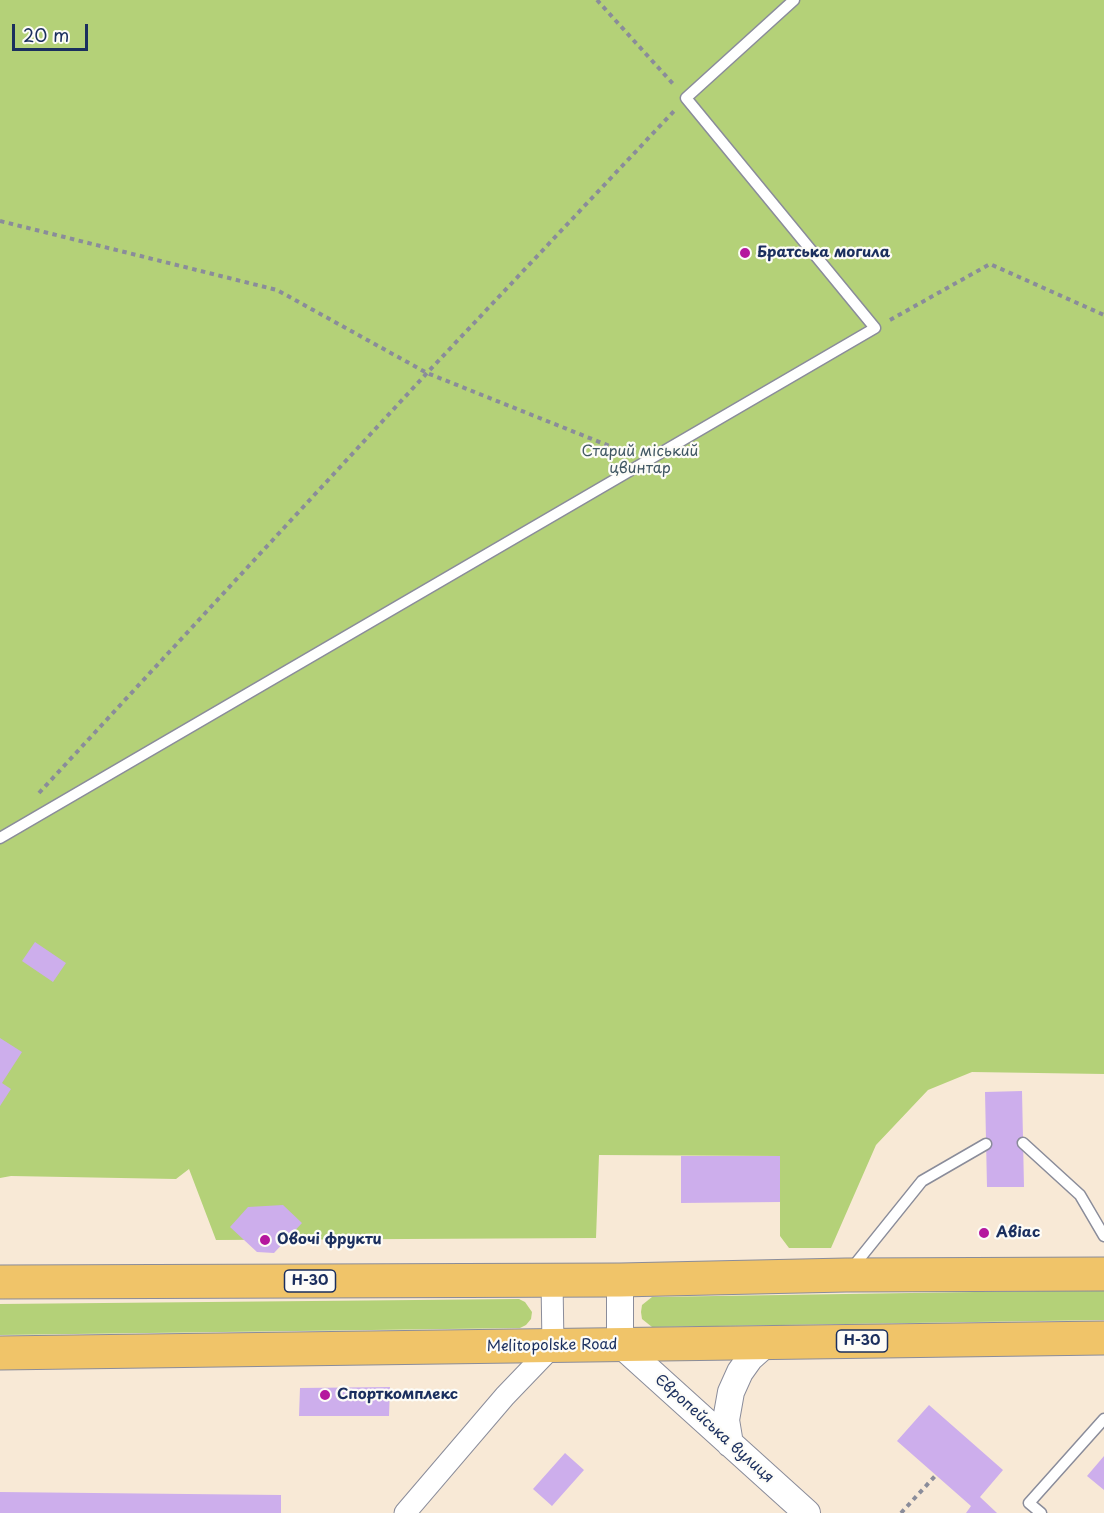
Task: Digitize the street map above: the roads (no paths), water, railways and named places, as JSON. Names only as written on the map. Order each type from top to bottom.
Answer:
[{"type":"main road","name":"Н-30","points":[[0,1282],[552,1281],[846,1275],[1104,1274]]},
{"type":"main road","name":"Melitopolske Road","points":[[0,1353],[1104,1338]]},
{"type":"street","points":[[620,1280],[620,1344]]},
{"type":"street","points":[[405,1513],[505,1396],[553,1346],[552,1281]]},
{"type":"street","points":[[730,1444],[726,1420],[731,1392],[740,1372],[750,1358],[768,1342]]},
{"type":"street","name":"Європейська вулиця","points":[[620,1344],[807,1513]]},
{"type":"lane","points":[[0,838],[875,328],[686,98],[794,0]]},
{"type":"lane","points":[[1023,1143],[1080,1195],[1104,1236]]},
{"type":"lane","points":[[846,1275],[921,1181],[986,1144]]},
{"type":"lane","points":[[1041,1513],[1029,1503],[1104,1419]]},
{"type":"place","name":"Братська могила","points":[[745,253]]},
{"type":"place","name":"Авіас","points":[[984,1233]]},
{"type":"place","name":"Овочі фрукти","points":[[265,1240]]},
{"type":"place","name":"Спорткомплекс","points":[[325,1395]]},
{"type":"park label","name":"Старий міський цвинтар","points":[[640,460]]}]
